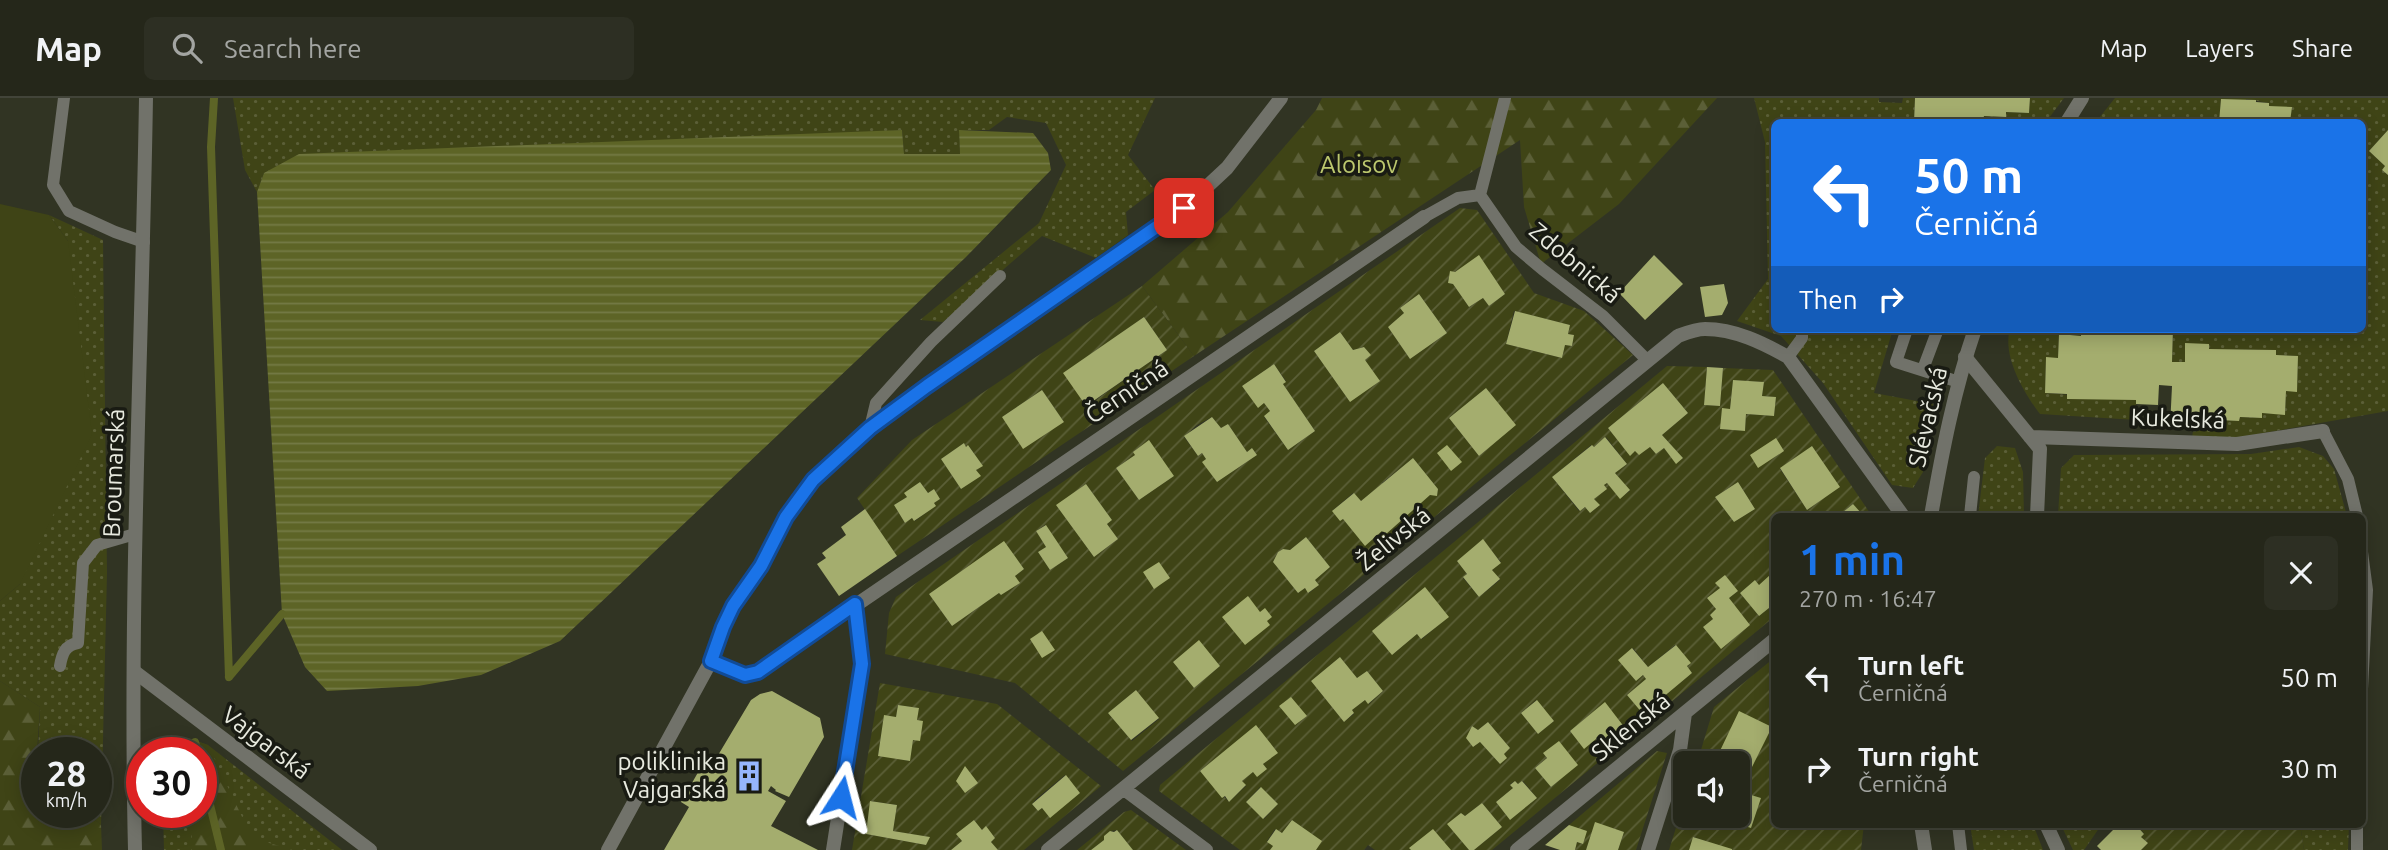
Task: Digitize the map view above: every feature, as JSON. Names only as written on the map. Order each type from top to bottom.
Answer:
[{"type":"street","name":"Broumarská","points":[[135,850],[135,534],[146,98]]},
{"type":"street","points":[[608,850],[711,661],[733,606],[761,566],[786,517],[813,480],[870,428],[927,386],[1184,208],[1227,168],[1281,98]]},
{"type":"street","points":[[2069,119],[2082,98]]},
{"type":"street","name":"Černičná","points":[[711,661],[745,675],[758,672],[1424,217]]},
{"type":"street","name":"Želivská","points":[[1048,850],[1678,335],[1704,329],[1730,332],[1760,342],[1788,357]]},
{"type":"street","name":"Slévačská","points":[[1932,513],[1943,444],[1974,333]]},
{"type":"street","points":[[1788,357],[1901,513]]},
{"type":"street","points":[[1965,357],[2040,449],[2037,513]]},
{"type":"street","name":"Kukelská","points":[[2030,437],[2237,444],[2323,431]]},
{"type":"street","points":[[833,850],[862,664],[855,604]]},
{"type":"street","name":"Sklenská","points":[[1517,850],[1771,642]]},
{"type":"street","name":"Vajgarská","points":[[135,672],[370,850]]},
{"type":"street","points":[[1648,850],[1680,750],[1685,713]]},
{"type":"street","points":[[1124,789],[1206,850]]},
{"type":"street","points":[[1922,828],[1925,850]]},
{"type":"street","points":[[2048,828],[2058,850]]},
{"type":"lane","points":[[64,98],[53,185],[69,211],[144,242]]},
{"type":"lane","points":[[1424,217],[1458,198],[1480,195],[1505,98]]},
{"type":"lane","name":"Zdobnická","points":[[1480,195],[1516,247],[1604,316],[1647,360]]},
{"type":"lane","points":[[870,428],[876,403],[931,342],[1000,276]]},
{"type":"lane","points":[[1788,357],[1802,338],[1802,333]]},
{"type":"lane","points":[[1906,333],[1896,362],[1959,382]]},
{"type":"lane","points":[[1923,369],[1936,333]]},
{"type":"lane","points":[[2323,431],[2348,479],[2356,513]]},
{"type":"lane","points":[[1970,513],[1974,477]]},
{"type":"lane","points":[[60,666],[65,650],[78,643],[83,563],[97,545],[135,534]]},
{"type":"lane","points":[[2366,582],[2366,610]]},
{"type":"lane","points":[[1958,828],[1961,850]]},
{"type":"lane","points":[[2357,828],[2357,850]]},
{"type":"green space","points":[[233,98],[1155,98],[1128,155],[1155,190],[1126,212],[1128,235],[1096,258],[1042,236],[943,322],[920,320],[1039,223],[1066,165],[1046,123],[1007,117],[989,130],[959,130],[960,154],[904,154],[902,130],[264,173],[257,192],[245,170]]},
{"type":"green space","name":"Aloisov","points":[[1322,98],[1717,98],[1619,204],[1541,264],[1524,207],[1520,140],[1194,356],[1142,286],[1228,212],[1316,110]]},
{"type":"green space","points":[[1754,98],[1879,98],[1879,102],[1902,103],[1903,98],[1915,98],[1914,119],[1771,119],[1771,333],[1737,321],[1768,279],[1765,142]]},
{"type":"green space","points":[[2030,98],[2064,98],[2048,119],[1983,119],[1984,116],[2006,117],[2006,112],[2029,113]]},
{"type":"green space","points":[[2115,98],[2388,98],[2388,130],[2369,151],[2385,166],[2382,170],[2388,175],[2388,411],[2235,438],[2192,438],[2194,424],[2216,425],[2217,420],[2239,421],[2240,417],[2262,418],[2262,413],[2285,414],[2286,391],[2297,391],[2298,356],[2276,355],[2276,350],[2209,349],[2185,344],[2185,362],[2172,362],[2173,333],[2366,333],[2366,119],[2290,119],[2291,108],[2269,106],[2269,103],[2246,99],[2221,99],[2219,119],[2099,118]]},
{"type":"green space","points":[[0,204],[49,215],[68,241],[92,434],[20,584],[0,601]]},
{"type":"green space","points":[[1460,208],[1477,210],[1534,293],[1584,311],[1633,355],[1123,771],[1015,683],[885,654],[889,613],[896,597]],"holes":[[[1479,256],[1505,294],[1489,306],[1483,298],[1469,307],[1453,284],[1448,283],[1450,272],[1455,272]],[[1419,294],[1447,333],[1410,359],[1388,327],[1404,313],[1400,308]],[[1514,311],[1570,325],[1568,334],[1574,335],[1572,346],[1565,345],[1562,358],[1506,344]],[[1340,332],[1353,350],[1364,347],[1370,355],[1365,360],[1350,402],[1314,351]],[[1274,364],[1286,381],[1283,384],[1315,431],[1288,450],[1264,417],[1270,411],[1264,403],[1258,407],[1242,386]],[[1486,388],[1515,425],[1479,456],[1449,418]],[[1212,417],[1221,428],[1228,424],[1247,452],[1252,448],[1257,455],[1217,482],[1203,462],[1206,459],[1202,453],[1198,456],[1184,437],[1197,425]],[[1135,455],[1174,476],[1139,500],[1116,468]],[[1413,458],[1438,489],[1437,495],[1430,495],[1407,514],[1382,483]],[[1086,484],[1112,520],[1107,524],[1118,539],[1094,557],[1057,506]],[[1382,484],[1407,516],[1386,534],[1382,531],[1365,545],[1333,510],[1353,493],[1361,501]],[[1045,525],[1068,558],[1050,570],[1038,552],[1046,547],[1036,531]],[[1306,537],[1330,567],[1315,580],[1319,585],[1309,593],[1305,588],[1298,593],[1273,562],[1278,552],[1283,549],[1290,550]],[[1004,542],[1024,569],[1015,576],[1019,583],[1001,595],[999,593],[952,626],[929,594]],[[1199,641],[1220,666],[1194,688],[1173,662]],[[1136,690],[1159,719],[1132,741],[1108,713]]]},
{"type":"green space","points":[[49,215],[103,240],[107,573],[103,737],[39,737],[40,707],[0,681],[0,601],[20,584],[68,241]]},
{"type":"green space","points":[[1142,286],[1194,356],[897,556],[857,498],[912,440]],"holes":[[[1144,317],[1167,350],[1087,406],[1064,373]],[[1042,390],[1064,422],[1002,417]],[[964,443],[982,465],[976,470],[980,476],[961,489],[941,459]],[[920,482],[928,493],[934,489],[940,499],[915,521],[912,518],[905,523],[894,505],[907,497],[905,493]]]},
{"type":"green space","points":[[1772,333],[1892,333],[1874,393],[1933,404],[1923,472],[1913,488],[1892,485],[1823,383],[1781,336]]},
{"type":"green space","points":[[2009,333],[2082,333],[2081,336],[2059,334],[2058,358],[2046,358],[2045,393],[2136,400],[2136,420],[2040,414],[2016,374],[2008,340]]},
{"type":"green space","points":[[1667,366],[1707,367],[1704,405],[1720,406],[1723,368],[1773,370],[1870,513],[1860,513],[1853,504],[1842,513],[1771,513],[1771,577],[1759,585],[1755,580],[1740,593],[1759,616],[1771,606],[1771,619],[1492,850],[1474,850],[1502,827],[1482,803],[1465,816],[1461,813],[1448,824],[1469,850],[1375,850],[1368,845],[1364,850],[1316,850],[1321,841],[1292,820],[1282,833],[1275,829],[1267,841],[1273,846],[1271,850],[1240,850],[1159,791],[1160,785]],"holes":[[[1733,380],[1764,382],[1762,396],[1776,397],[1774,416],[1746,414],[1745,431],[1721,429],[1722,409],[1730,409]],[[1663,383],[1688,413],[1662,435],[1683,458],[1676,463],[1664,448],[1656,454],[1650,447],[1630,455],[1608,428]],[[1606,437],[1627,464],[1615,473],[1630,491],[1620,498],[1607,483],[1604,485],[1606,489],[1594,499],[1599,506],[1590,513],[1585,507],[1579,511],[1552,477],[1591,445],[1594,447]],[[1812,446],[1839,487],[1807,510],[1780,469]],[[1738,482],[1755,509],[1734,522],[1715,497]],[[1483,540],[1501,562],[1492,570],[1500,580],[1479,597],[1463,578],[1467,574],[1457,561]],[[1716,583],[1738,591],[1729,598],[1721,648],[1703,627],[1713,619],[1710,615],[1716,609],[1707,598],[1720,588]],[[1425,588],[1448,617],[1422,639],[1417,634],[1392,655]],[[1675,645],[1690,663],[1687,666],[1692,673],[1643,714],[1627,695],[1646,679],[1643,675],[1636,681],[1619,660],[1633,648],[1648,667]],[[1340,657],[1357,678],[1367,671],[1383,691],[1369,704],[1365,700],[1352,710],[1354,714],[1344,722],[1311,681]],[[1536,700],[1554,721],[1538,734],[1521,713]],[[1605,703],[1625,728],[1603,746],[1596,739],[1584,748],[1570,731]],[[1488,722],[1510,748],[1500,764],[1480,742],[1473,747],[1467,739],[1472,726],[1478,730]],[[1256,726],[1277,753],[1263,764],[1267,769],[1253,772],[1242,781],[1246,786],[1229,802],[1200,771]],[[1543,753],[1577,765],[1551,787],[1535,768],[1547,758]],[[1523,781],[1537,798],[1510,820],[1496,802],[1513,788],[1510,784]],[[1260,787],[1278,804],[1264,819],[1246,802]]]},
{"type":"green space","points":[[1997,446],[2015,448],[2023,472],[2024,513],[1978,513],[1985,458]]},
{"type":"green space","points":[[2299,447],[2323,456],[2334,469],[2346,513],[2058,513],[2061,468],[2074,455],[2251,454]]},
{"type":"green space","points":[[1771,660],[1771,828],[1864,828],[1861,850],[1731,850],[1694,837],[1689,850],[1669,850],[1676,828],[1751,828],[1760,798],[1750,795],[1750,751],[1701,751],[1714,707]]},
{"type":"green space","points":[[0,681],[40,707],[38,737],[21,737],[21,828],[101,828],[102,850],[0,850]]},
{"type":"green space","points":[[880,683],[997,704],[1101,786],[1024,850],[998,850],[991,842],[995,838],[986,827],[982,830],[974,820],[957,834],[962,841],[951,850],[852,850]],"holes":[[[898,705],[919,708],[909,761],[878,755],[884,716],[896,717]],[[1065,775],[1080,793],[1050,817],[1042,808],[1038,811],[1032,804]],[[871,801],[897,805],[893,831],[929,837],[926,845],[866,834]]]},
{"type":"green space","points":[[1657,751],[1667,753],[1636,850],[1618,850],[1624,832],[1595,823],[1586,850],[1575,850],[1577,842],[1583,844],[1569,825]]},
{"type":"green space","points":[[217,752],[342,850],[164,850],[163,828],[217,828]]},
{"type":"green space","points":[[217,764],[252,838],[293,850],[192,850],[191,828],[217,828]]},
{"type":"green space","points":[[1131,810],[1186,850],[1133,850],[1117,830],[1110,831],[1104,836],[1104,840],[1091,850],[1077,850],[1124,812]]},
{"type":"green space","points":[[1971,828],[2035,828],[2043,850],[1974,850]]},
{"type":"green space","points":[[2062,828],[2099,828],[2084,850],[2073,850]]},
{"type":"green space","points":[[2138,828],[2301,828],[2304,850],[2141,850],[2148,843],[2141,837],[2144,833]]},
{"type":"green space","points":[[2301,828],[2349,828],[2348,850],[2304,850]]},
{"type":"shaded area","points":[[902,130],[904,154],[960,154],[959,130],[1033,133],[1048,153],[1051,170],[966,257],[560,641],[481,675],[418,686],[327,691],[305,667],[282,614],[257,192],[264,173],[299,154]]},
{"type":"building","points":[[1915,98],[2030,98],[2029,113],[2006,112],[2006,117],[1984,116],[1983,119],[1914,119]]},
{"type":"building","points":[[2221,99],[2256,100],[2269,103],[2269,106],[2292,107],[2290,119],[2219,119]]},
{"type":"building","points":[[2388,130],[2388,175],[2382,170],[2385,166],[2369,151]]},
{"type":"building","points":[[1479,255],[1505,294],[1489,306],[1483,298],[1469,307],[1453,284],[1448,283],[1450,271],[1455,272]]},
{"type":"building","points":[[1654,255],[1683,284],[1645,320],[1619,293]]},
{"type":"building","points":[[1724,284],[1728,303],[1722,315],[1705,317],[1700,287]]},
{"type":"building","points":[[1419,294],[1447,333],[1410,359],[1388,327],[1404,313],[1400,308]]},
{"type":"building","points":[[1515,311],[1570,325],[1568,334],[1574,335],[1572,346],[1565,345],[1562,358],[1506,344]]},
{"type":"building","points":[[1144,317],[1167,350],[1086,406],[1063,373]]},
{"type":"building","points":[[1340,332],[1353,350],[1364,347],[1371,355],[1365,360],[1380,381],[1350,402],[1314,351]]},
{"type":"building","points":[[2081,333],[2173,333],[2172,362],[2185,362],[2185,343],[2209,344],[2209,349],[2276,350],[2276,355],[2298,356],[2297,392],[2286,391],[2285,415],[2262,413],[2262,418],[2217,420],[2216,425],[2194,424],[2194,429],[2170,427],[2172,386],[2159,385],[2158,405],[2136,404],[2136,400],[2067,399],[2067,394],[2045,393],[2046,357],[2058,358],[2059,334],[2081,336]]},
{"type":"building","points":[[1274,364],[1286,382],[1283,384],[1315,431],[1288,450],[1264,416],[1270,411],[1264,403],[1258,408],[1242,386]]},
{"type":"building","points":[[1707,367],[1723,368],[1720,406],[1704,405]]},
{"type":"building","points":[[1733,380],[1764,382],[1762,396],[1776,397],[1774,416],[1746,414],[1745,431],[1720,429],[1722,408],[1730,409]]},
{"type":"building","points":[[1663,383],[1688,413],[1662,435],[1683,458],[1676,464],[1664,448],[1656,454],[1650,447],[1639,455],[1635,451],[1630,456],[1608,428]]},
{"type":"building","points":[[1486,388],[1516,425],[1479,456],[1449,418]]},
{"type":"building","points":[[1042,390],[1064,422],[1023,449],[1002,417]]},
{"type":"building","points":[[1212,417],[1221,428],[1228,424],[1247,452],[1252,448],[1257,455],[1217,482],[1202,462],[1206,459],[1202,453],[1198,456],[1184,436]]},
{"type":"building","points":[[1605,437],[1627,464],[1615,473],[1630,490],[1620,499],[1607,483],[1604,485],[1607,489],[1594,499],[1600,505],[1590,513],[1585,507],[1580,511],[1552,477]]},
{"type":"building","points":[[1776,438],[1784,451],[1758,468],[1750,455]]},
{"type":"building","points":[[1149,440],[1174,476],[1139,500],[1116,468],[1135,455],[1133,452]]},
{"type":"building","points":[[964,443],[983,466],[976,470],[981,476],[961,489],[941,459]]},
{"type":"building","points":[[1447,445],[1462,462],[1451,471],[1437,453]]},
{"type":"building","points":[[1812,446],[1840,487],[1807,510],[1780,468]]},
{"type":"building","points":[[1413,458],[1438,489],[1437,496],[1430,495],[1385,535],[1382,531],[1365,546],[1343,519],[1340,521],[1332,511],[1354,493],[1361,501]]},
{"type":"building","points":[[920,482],[928,493],[934,489],[940,499],[934,503],[936,506],[914,521],[912,518],[905,523],[894,505],[907,497],[904,493]]},
{"type":"building","points":[[1738,482],[1755,509],[1734,522],[1715,497]]},
{"type":"building","points":[[1086,484],[1112,520],[1107,524],[1118,539],[1094,557],[1056,505]]},
{"type":"building","points":[[1853,504],[1861,513],[1842,513]]},
{"type":"building","points":[[865,509],[897,556],[839,596],[817,564],[826,558],[822,553],[846,535],[841,527]]},
{"type":"building","points":[[1046,525],[1068,558],[1050,570],[1038,552],[1046,547],[1036,531]]},
{"type":"building","points":[[1306,537],[1330,567],[1315,580],[1319,585],[1308,593],[1305,588],[1298,593],[1273,562],[1278,552],[1283,549],[1290,550]]},
{"type":"building","points":[[1483,539],[1501,563],[1492,570],[1500,579],[1479,597],[1463,577],[1467,574],[1457,561]]},
{"type":"building","points":[[1004,541],[1024,569],[1015,576],[1020,583],[1001,595],[999,593],[952,626],[929,594]]},
{"type":"building","points":[[1159,562],[1170,578],[1154,589],[1143,572]]},
{"type":"building","points":[[1725,575],[1738,591],[1729,598],[1750,625],[1721,649],[1703,627],[1713,619],[1710,615],[1716,609],[1707,598],[1720,588],[1715,583]]},
{"type":"building","points":[[1770,575],[1771,606],[1759,616],[1740,593],[1755,580],[1759,585]]},
{"type":"building","points":[[1425,587],[1449,617],[1421,639],[1417,634],[1392,655],[1372,631]]},
{"type":"building","points":[[1248,596],[1260,612],[1265,608],[1272,617],[1267,621],[1270,625],[1245,645],[1222,617]]},
{"type":"building","points":[[1042,631],[1055,650],[1042,658],[1030,639]]},
{"type":"building","points":[[1199,640],[1220,666],[1194,688],[1173,662]]},
{"type":"building","points":[[1676,645],[1691,663],[1687,666],[1692,673],[1643,714],[1627,695],[1646,679],[1643,675],[1636,681],[1618,660],[1632,648],[1648,667]]},
{"type":"building","points":[[1340,657],[1357,678],[1367,671],[1383,691],[1368,704],[1365,700],[1352,710],[1354,713],[1344,722],[1311,681]]},
{"type":"building","points":[[1136,690],[1159,718],[1131,740],[1108,713]]},
{"type":"building","name":"poliklinika Vajgarská","points":[[772,691],[820,718],[824,737],[789,797],[775,791],[771,786],[768,791],[786,801],[771,826],[818,850],[664,850],[689,807],[681,802],[704,762],[711,767],[751,700]]},
{"type":"building","points":[[1291,697],[1307,716],[1295,725],[1279,706]]},
{"type":"building","points":[[1537,700],[1554,721],[1538,734],[1521,713]]},
{"type":"building","points":[[1605,702],[1625,728],[1602,747],[1596,739],[1584,749],[1570,731]]},
{"type":"building","points":[[898,705],[919,708],[917,720],[923,721],[920,741],[913,740],[910,761],[878,756],[884,715],[896,717]]},
{"type":"building","points":[[1739,711],[1771,727],[1750,771],[1750,751],[1720,751]]},
{"type":"building","points":[[1488,722],[1510,748],[1504,754],[1507,758],[1500,764],[1480,742],[1473,747],[1466,738],[1472,726],[1478,730]]},
{"type":"building","points":[[1256,725],[1278,753],[1263,764],[1267,769],[1257,777],[1253,772],[1242,781],[1246,785],[1229,802],[1225,796],[1222,798],[1200,771]]},
{"type":"building","points":[[1559,741],[1578,765],[1551,787],[1535,768],[1547,758],[1543,753]]},
{"type":"building","points":[[965,766],[978,783],[965,793],[956,781]]},
{"type":"building","points":[[1066,775],[1080,793],[1050,818],[1042,808],[1038,811],[1032,804]]},
{"type":"building","points":[[1515,781],[1518,784],[1522,781],[1537,798],[1510,820],[1496,802],[1513,788],[1510,785]]},
{"type":"building","points":[[1261,787],[1278,804],[1263,819],[1246,802]]},
{"type":"building","points":[[1750,795],[1761,798],[1750,828]]},
{"type":"building","points":[[870,801],[897,805],[893,831],[930,837],[926,845],[866,834]]},
{"type":"building","points":[[1482,803],[1502,827],[1474,850],[1469,850],[1447,824],[1461,813],[1465,816]]},
{"type":"building","points":[[974,820],[982,830],[986,826],[995,838],[991,842],[998,850],[951,850],[962,841],[956,834]]},
{"type":"building","points":[[1292,820],[1322,841],[1316,850],[1270,850],[1273,846],[1267,842],[1276,829],[1282,833]]},
{"type":"building","points":[[1595,822],[1624,832],[1618,850],[1586,850]]},
{"type":"building","points":[[1569,825],[1587,831],[1583,844],[1577,842],[1575,850],[1560,850],[1545,845]]},
{"type":"building","points":[[2115,828],[2139,828],[2144,834],[2141,837],[2148,843],[2141,850],[2101,850],[2097,846]]},
{"type":"building","points":[[1433,829],[1451,850],[1409,848]]},
{"type":"building","points":[[1117,830],[1133,850],[1091,850],[1104,840],[1104,836],[1110,831]]},
{"type":"building","points":[[1693,837],[1732,849],[1732,850],[1689,850]]},
{"type":"waterway","points":[[214,98],[211,147],[229,677]]},
{"type":"waterway","points":[[229,677],[282,614]]},
{"type":"waterway","points":[[216,828],[221,850]]},
{"type":"place","name":"poliklinika Vajgarská","points":[[749,776]]},
{"type":"route","points":[[841,797],[862,664],[855,604],[758,672],[745,675],[711,661],[733,606],[761,566],[786,517],[813,480],[870,428],[1184,208]]}]
